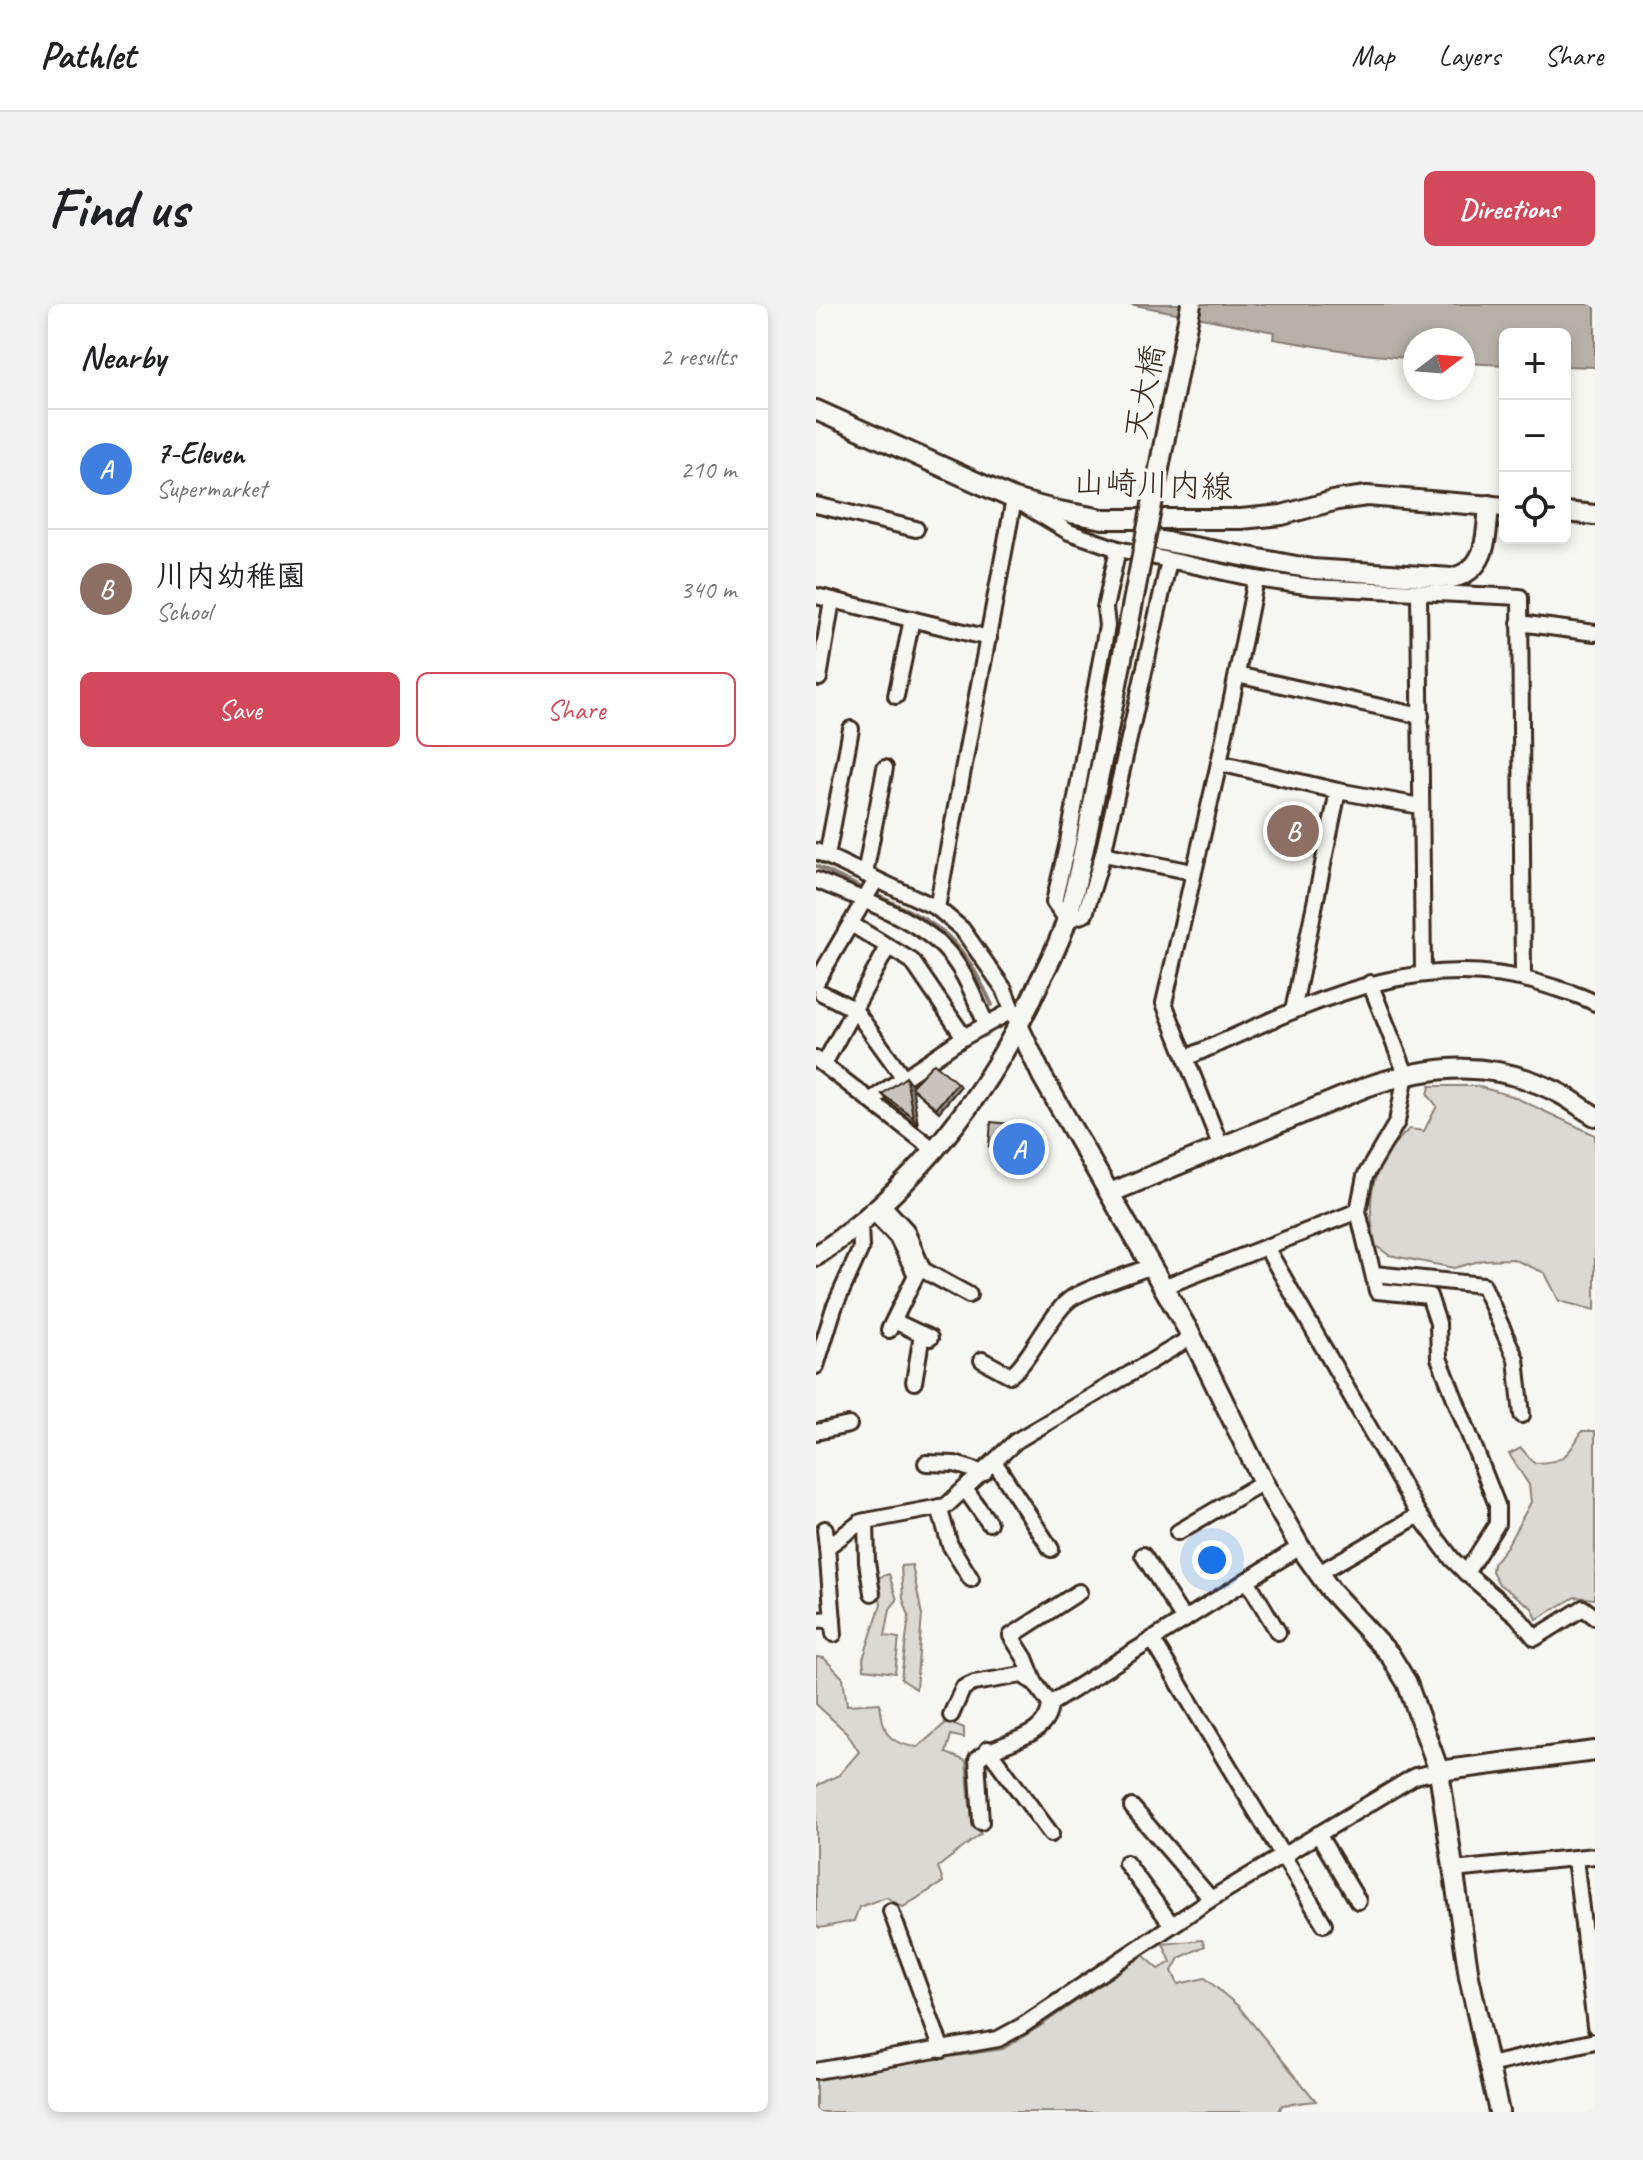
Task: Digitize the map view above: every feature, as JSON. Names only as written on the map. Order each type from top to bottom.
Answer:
[{"type":"street","name":"天大橋","points":[[816,1256],[872,1213],[936,1151],[999,1062],[1016,1019],[1067,920],[1104,751],[1191,304]]},
{"type":"street","name":"山崎川内線","points":[[816,410],[1014,499],[1103,519],[1241,519],[1282,515],[1337,500],[1367,496],[1497,506]]},
{"type":"street","points":[[937,908],[1014,499],[1069,532],[1118,549],[1256,579],[1313,587],[1520,597],[1523,977]]},
{"type":"street","points":[[816,505],[916,529]]},
{"type":"street","points":[[1146,538],[1312,569],[1441,579],[1462,576],[1478,564],[1497,506]]},
{"type":"street","points":[[1571,513],[1595,515]]},
{"type":"street","points":[[1118,549],[1105,608],[1107,626],[1068,842],[1054,902],[1067,920],[1085,914],[1103,854],[1169,561]]},
{"type":"street","points":[[1221,1147],[1164,1003],[1219,763],[1256,579]]},
{"type":"street","points":[[1419,594],[1423,972]]},
{"type":"street","points":[[816,596],[989,638]]},
{"type":"street","points":[[819,678],[832,600]]},
{"type":"street","points":[[896,696],[912,619]]},
{"type":"street","points":[[1519,623],[1595,633]]},
{"type":"street","points":[[1237,675],[1421,716]]},
{"type":"street","points":[[851,729],[821,854],[937,908],[962,929],[981,954],[1004,989],[1042,1076],[1192,1337],[1263,1482],[1300,1547],[1332,1592],[1390,1655],[1411,1693],[1439,1771],[1469,1977],[1499,2112]]},
{"type":"street","points":[[1219,763],[1338,791],[1420,806]]},
{"type":"street","points":[[885,768],[865,901],[819,978],[854,1009],[904,1078]]},
{"type":"street","points":[[1293,1011],[1338,791]]},
{"type":"street","points":[[1103,854],[1193,872]]},
{"type":"street","points":[[816,880],[926,932],[945,948],[963,973],[986,1024]]},
{"type":"street","points":[[851,924],[912,961],[964,1037]]},
{"type":"street","points":[[888,947],[854,1009],[820,1061],[936,1151]]},
{"type":"street","points":[[1186,1058],[1293,1011],[1370,983],[1423,972],[1523,977],[1595,1003]]},
{"type":"street","points":[[1370,983],[1406,1074],[1397,1122],[1365,1176],[1358,1211],[1377,1291],[1429,1296],[1438,1323],[1439,1358],[1497,1505],[1497,1524],[1466,1573]]},
{"type":"street","points":[[871,1100],[986,1024],[1016,1019]]},
{"type":"street","points":[[1110,1193],[1366,1087],[1437,1068],[1468,1067],[1497,1072],[1544,1086],[1594,1113]]},
{"type":"street","points":[[1163,1287],[1358,1211]]},
{"type":"street","points":[[872,1213],[906,1230],[923,1270],[969,1295]]},
{"type":"street","points":[[872,1213],[897,1237],[916,1275],[892,1326],[926,1336],[914,1382]]},
{"type":"street","points":[[816,1366],[834,1308],[861,1248],[872,1213]]},
{"type":"street","points":[[1266,1247],[1419,1515],[1452,1559],[1517,1616],[1535,1638],[1583,1608],[1595,1617]]},
{"type":"street","points":[[982,1360],[1010,1375],[1018,1371],[1039,1335],[1070,1298],[1152,1266]]},
{"type":"street","points":[[1374,1274],[1483,1285],[1516,1359],[1522,1415]]},
{"type":"street","points":[[827,1547],[861,1522],[946,1506],[1016,1441],[1192,1337]]},
{"type":"street","points":[[816,1432],[849,1425]]},
{"type":"street","points":[[926,1463],[990,1468],[1051,1549]]},
{"type":"street","points":[[1178,1532],[1263,1482]]},
{"type":"street","points":[[965,1489],[989,1523]]},
{"type":"street","points":[[939,1507],[950,1545],[971,1579]]},
{"type":"street","points":[[1319,1573],[1419,1515]]},
{"type":"street","points":[[866,1521],[867,1562],[872,1593]]},
{"type":"street","points":[[825,1529],[834,1634]]},
{"type":"street","points":[[1050,1704],[1300,1547]]},
{"type":"street","points":[[1143,1555],[1184,1620]]},
{"type":"street","points":[[1247,1580],[1278,1632]]},
{"type":"street","points":[[981,1822],[977,1759],[988,1749],[1033,1733],[1049,1714],[1050,1704],[1035,1683],[1025,1658],[1011,1636],[1079,1592]]},
{"type":"street","points":[[816,1620],[833,1619]]},
{"type":"street","points":[[1152,1639],[1324,1924]]},
{"type":"street","points":[[951,1715],[963,1688],[974,1683],[1022,1675],[1035,1683]]},
{"type":"street","points":[[988,1749],[1051,1834]]},
{"type":"street","points":[[816,2071],[998,2039],[1211,1899],[1415,1776],[1595,1751]]},
{"type":"street","points":[[1132,1807],[1211,1899]]},
{"type":"street","points":[[1318,1834],[1358,1901]]},
{"type":"street","points":[[1453,1870],[1595,1856]]},
{"type":"street","points":[[1575,1858],[1595,2026]]},
{"type":"street","points":[[1126,1863],[1172,1925]]},
{"type":"street","points":[[891,1911],[942,2050]]},
{"type":"street","points":[[1489,2065],[1595,2041]]},
{"type":"shaded area","points":[[1130,304],[1595,304],[1595,367],[1571,366],[1571,328],[1499,328],[1499,365],[1475,364],[1475,328],[1403,328],[1403,358],[1273,339],[1274,332]]},
{"type":"shaded area","points":[[1430,1086],[1476,1086],[1512,1096],[1595,1135],[1595,1310],[1559,1301],[1545,1273],[1513,1259],[1483,1260],[1454,1268],[1389,1255],[1376,1246],[1371,1212],[1374,1182],[1396,1142],[1409,1129],[1424,1131],[1437,1106],[1428,1095]]},
{"type":"shaded area","points":[[1582,1431],[1595,1431],[1595,1599],[1575,1597],[1537,1619],[1532,1608],[1499,1584],[1492,1571],[1493,1564],[1507,1546],[1531,1502],[1529,1485],[1509,1454],[1521,1448],[1534,1463],[1553,1461],[1569,1452]]},
{"type":"shaded area","points":[[912,1565],[922,1615],[916,1689],[901,1679],[909,1616],[903,1599],[901,1566]]},
{"type":"shaded area","points":[[889,1574],[897,1600],[890,1609],[885,1636],[899,1638],[895,1673],[864,1669],[863,1659],[881,1604],[877,1578]]},
{"type":"shaded area","points":[[816,1657],[824,1658],[843,1678],[847,1705],[880,1703],[885,1729],[899,1743],[918,1747],[948,1721],[964,1728],[964,1738],[951,1735],[946,1753],[966,1761],[970,1806],[981,1834],[938,1867],[943,1882],[903,1907],[886,1897],[859,1907],[854,1921],[820,1928],[816,1925],[816,1786],[839,1775],[859,1752],[847,1733],[816,1704]]},
{"type":"shaded area","points":[[1202,1940],[1205,1946],[1179,1958],[1172,1971],[1178,1984],[1205,1978],[1238,2006],[1316,2101],[1282,2105],[1279,2112],[816,2112],[816,2077],[1003,2049],[1143,1955],[1159,1969],[1171,1962],[1163,1944]]},
{"type":"building","points":[[934,1063],[957,1083],[936,1108],[911,1087]]},
{"type":"building","points":[[906,1077],[913,1117],[882,1094]]},
{"type":"building","points":[[991,1122],[1029,1126],[1029,1130],[1034,1130],[1032,1150],[989,1146]]},
{"type":"waterway","points":[[816,866],[864,889]]},
{"type":"waterway","points":[[872,893],[915,914],[946,934],[969,962],[992,1005]]},
{"type":"place","name":"川内幼稚園","points":[[1293,831]]},
{"type":"place","name":"7-Eleven","points":[[1019,1149]]}]
